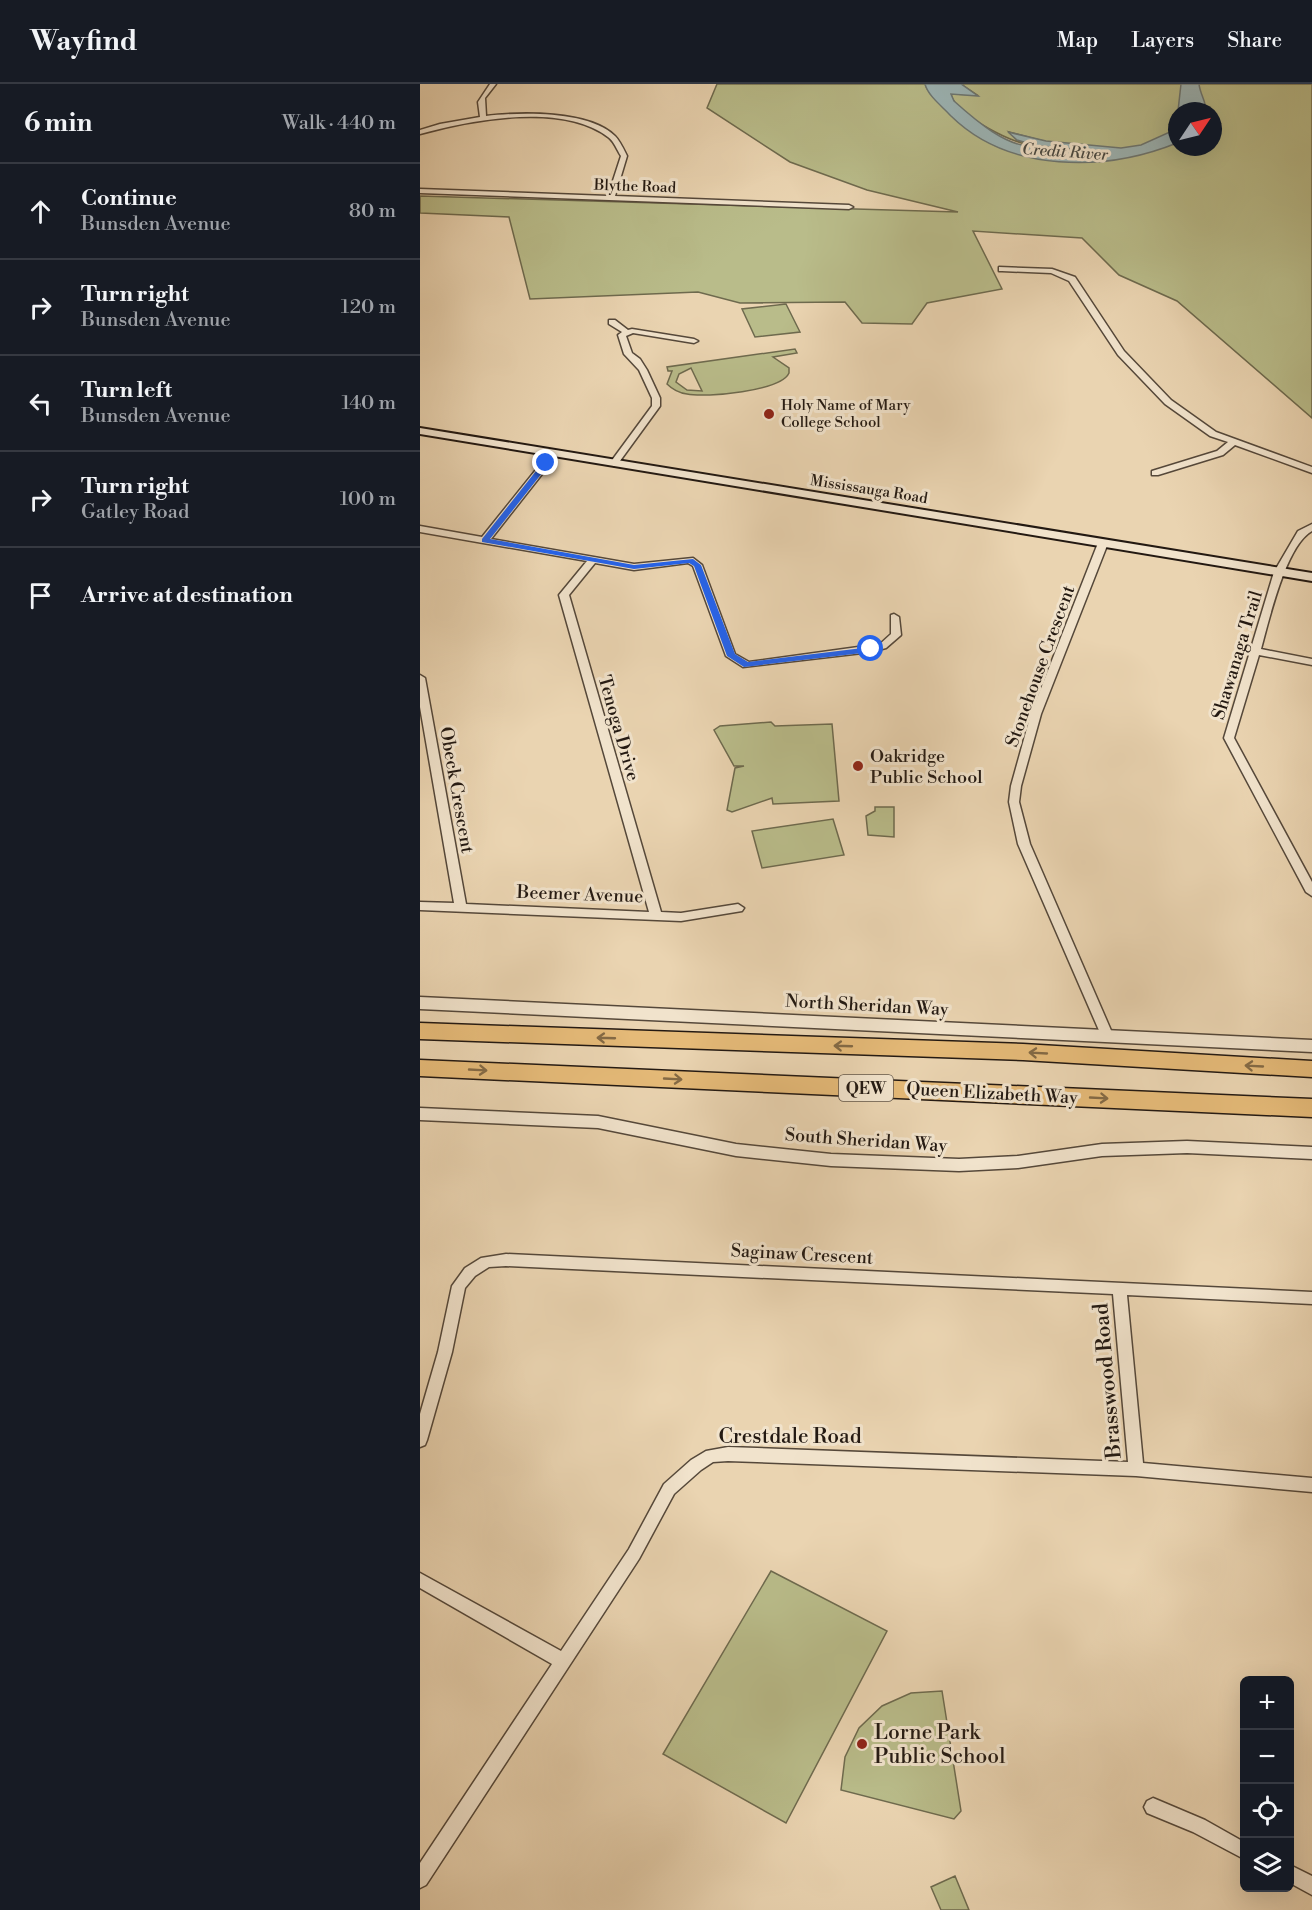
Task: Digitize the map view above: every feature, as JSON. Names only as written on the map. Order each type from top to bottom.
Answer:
[{"type":"highway","points":[[420,1031],[1023,1052],[1312,1069]]},
{"type":"highway","name":"Queen Elizabeth Way","points":[[420,1068],[1312,1108]]},
{"type":"main road","name":"Mississauga Road","points":[[420,431],[1312,577]]},
{"type":"street","points":[[483,117],[479,103],[493,84]]},
{"type":"street","points":[[420,132],[451,122],[524,114],[563,118],[596,128],[617,142],[624,156],[611,198]]},
{"type":"street","name":"Blythe Road","points":[[420,192],[849,207]]},
{"type":"street","points":[[1002,269],[1052,271],[1072,279],[1121,353],[1183,414],[1213,434],[1232,443],[1312,470]]},
{"type":"street","points":[[612,322],[626,332],[694,340]]},
{"type":"street","points":[[614,463],[656,406],[656,398],[643,370],[638,361],[628,354],[622,335],[626,332]]},
{"type":"street","points":[[1155,473],[1220,453],[1232,443]]},
{"type":"street","points":[[485,540],[554,453]]},
{"type":"street","name":"Shawanaga Trail","points":[[1312,527],[1301,533],[1279,572],[1229,738],[1312,892]]},
{"type":"street","points":[[420,529],[634,567],[690,560],[697,565],[731,656],[747,665],[883,646],[896,634],[894,617]]},
{"type":"street","name":"Stonehouse Crescent","points":[[1102,543],[1036,714],[1016,786],[1014,802],[1024,844],[1107,1035]]},
{"type":"street","name":"Tenoga Drive","points":[[593,560],[564,595],[656,915]]},
{"type":"street","points":[[1256,651],[1312,662]]},
{"type":"street","name":"Obeck Crescent","points":[[420,678],[461,908]]},
{"type":"street","name":"Beemer Avenue","points":[[420,906],[681,917],[738,909]]},
{"type":"street","name":"North Sheridan Way","points":[[420,1003],[1312,1046]]},
{"type":"street","name":"South Sheridan Way","points":[[420,1114],[598,1122],[736,1150],[831,1160],[959,1165],[1017,1162],[1102,1150],[1187,1147],[1312,1153]]},
{"type":"street","name":"Saginaw Crescent","points":[[420,1440],[445,1352],[459,1286],[470,1272],[486,1262],[518,1260],[1312,1298]]},
{"type":"street","name":"Brasswood Road","points":[[1119,1288],[1136,1469]]},
{"type":"street","name":"Crestdale Road","points":[[420,1878],[633,1554],[669,1489],[680,1477],[711,1456],[728,1454],[880,1458],[1136,1469],[1312,1485]]},
{"type":"street","points":[[420,1580],[562,1660]]},
{"type":"street","points":[[1153,1807],[1199,1826],[1240,1848]]},
{"type":"street","points":[[1294,1877],[1312,1886]]},
{"type":"green space","points":[[717,84],[925,84],[945,109],[983,139],[1009,151],[1057,161],[1043,141],[1009,132],[1017,140],[1039,146],[1029,145],[1003,136],[963,111],[951,94],[977,95],[961,84],[1312,84],[1312,418],[1177,301],[1119,275],[1082,238],[973,231],[1002,289],[927,303],[912,324],[862,323],[845,302],[740,303],[698,292],[530,299],[509,217],[420,213],[420,196],[958,212],[867,190],[790,162],[707,108]]},
{"type":"green space","points":[[786,304],[800,332],[755,337],[742,309]]},
{"type":"green space","points":[[795,349],[797,353],[773,357],[789,368],[789,373],[783,379],[758,389],[726,394],[697,395],[676,391],[667,384],[672,371],[668,371],[667,367]],"holes":[[[691,368],[702,391],[687,390],[676,382],[679,374]]]},
{"type":"green space","points":[[771,722],[775,726],[832,724],[839,801],[773,804],[772,798],[732,812],[727,810],[735,768],[744,766],[734,766],[714,730],[720,726]]},
{"type":"green space","points":[[875,807],[894,807],[894,837],[868,835],[866,816],[875,811]]},
{"type":"green space","points":[[833,819],[844,855],[762,868],[752,831]]},
{"type":"green space","points":[[771,1571],[887,1631],[786,1823],[663,1754]]},
{"type":"green space","points":[[942,1691],[961,1811],[954,1819],[841,1790],[845,1757],[859,1728],[882,1706],[911,1693]]},
{"type":"green space","points":[[955,1876],[969,1910],[941,1910],[931,1887]]},
{"type":"water","name":"Credit River","points":[[925,84],[961,84],[978,96],[951,94],[954,101],[992,132],[1026,146],[1037,146],[1017,140],[1008,132],[1046,141],[1121,148],[1141,145],[1168,133],[1168,146],[1119,159],[1089,162],[1059,162],[1029,157],[1001,148],[974,135],[951,116],[929,93]]},
{"type":"water","points":[[1181,84],[1199,84],[1204,102],[1179,102]]},
{"type":"place","name":"Holy Name of Mary College School","points":[[769,414]]},
{"type":"place","name":"Oakridge Public School","points":[[858,766]]},
{"type":"place","name":"Lorne Park Public School","points":[[862,1744]]},
{"type":"route","points":[[546,463],[485,540],[634,567],[690,560],[697,565],[731,656],[747,665],[871,649]]}]
